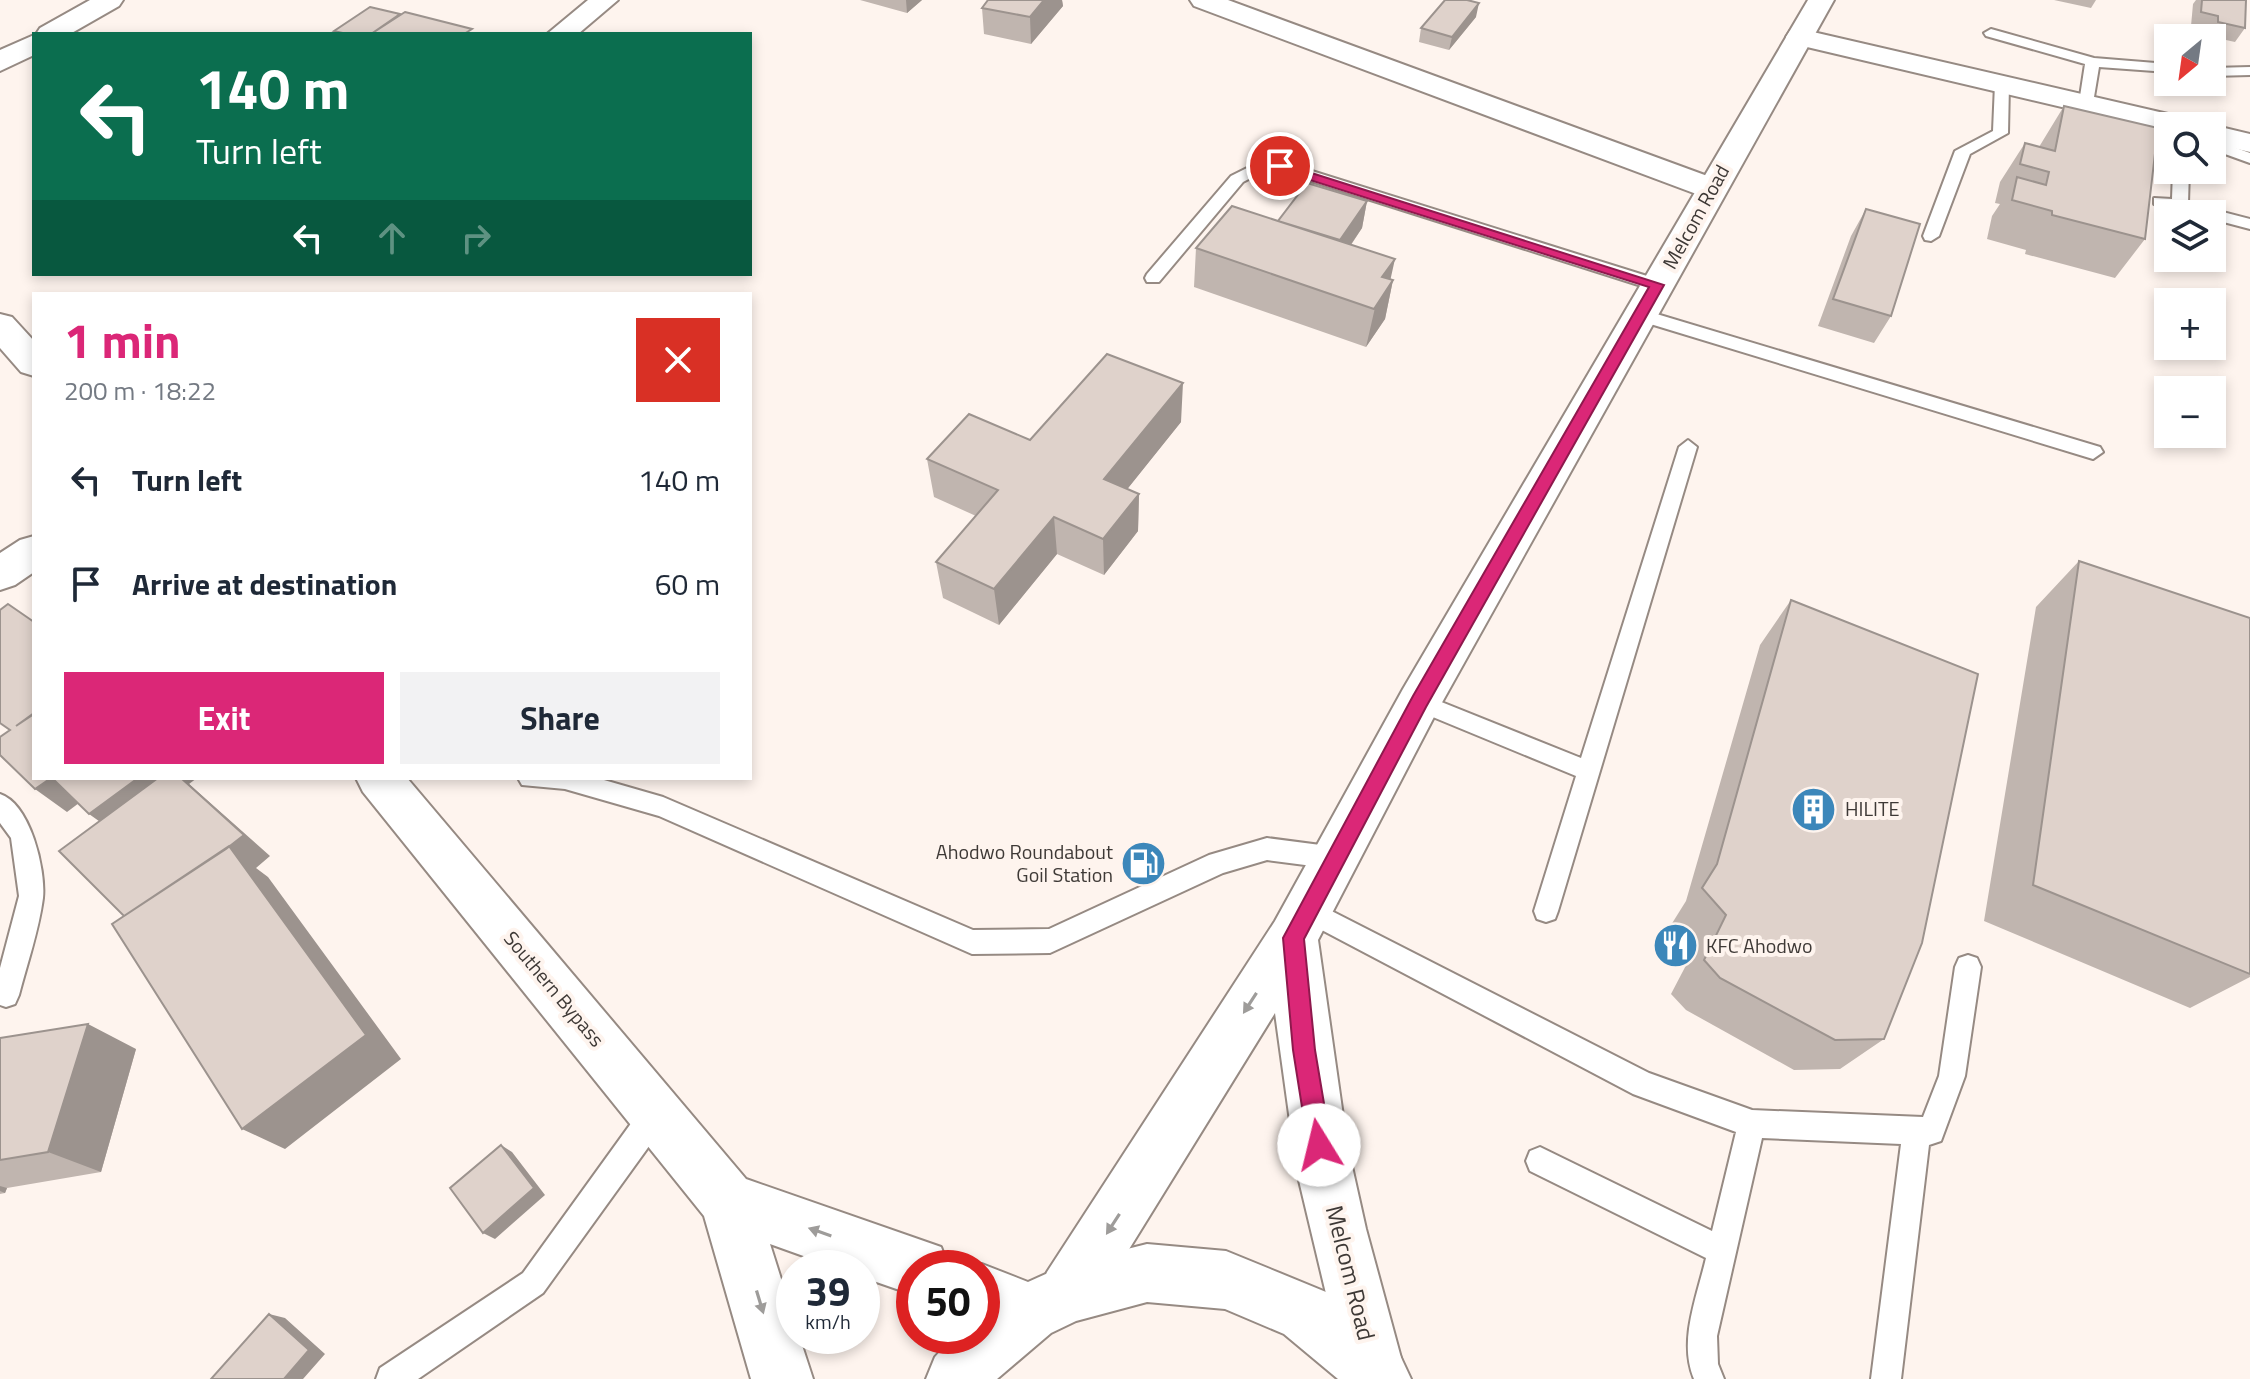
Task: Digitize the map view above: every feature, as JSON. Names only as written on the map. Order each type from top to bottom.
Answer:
[{"type":"main road","points":[[54,32],[110,0]]},
{"type":"main road","points":[[564,32],[605,0]]},
{"type":"main road","points":[[1203,0],[1710,188]]},
{"type":"main road","name":"Melcom Road","points":[[1027,1299],[1301,924],[1419,702],[1710,188],[1821,0]]},
{"type":"main road","points":[[1800,37],[2154,119]]},
{"type":"main road","points":[[0,62],[32,44]]},
{"type":"main road","points":[[0,325],[32,362]]},
{"type":"main road","points":[[0,574],[32,552]]},
{"type":"main road","name":"Southern Bypass","points":[[381,780],[728,1201],[782,1379]]},
{"type":"main road","name":"Melcom Road","points":[[1301,924],[1304,1050],[1319,1145],[1339,1236],[1377,1374]]},
{"type":"main road","points":[[728,1201],[896,1260]]},
{"type":"main road","points":[[957,1379],[1027,1299],[1147,1273],[1226,1280],[1305,1313],[1377,1374]]},
{"type":"lane","points":[[1991,33],[2093,62],[2154,67]]},
{"type":"lane","points":[[2086,103],[2093,62]]},
{"type":"lane","points":[[2226,72],[2250,71]]},
{"type":"lane","points":[[1931,236],[1963,151],[2000,133],[2002,84]]},
{"type":"lane","points":[[2228,137],[2230,151],[2250,158]]},
{"type":"lane","points":[[1153,278],[1237,179],[1258,168],[1280,166],[1649,300],[2093,452]]},
{"type":"lane","points":[[2226,218],[2250,224]]},
{"type":"lane","points":[[1546,911],[1688,447]]},
{"type":"lane","points":[[1419,702],[1588,771]]},
{"type":"lane","points":[[568,780],[663,807],[972,942],[1050,941],[1218,863],[1267,849],[1336,858]]},
{"type":"lane","points":[[0,804],[22,835],[31,896],[6,995]]},
{"type":"lane","points":[[1301,924],[1643,1084],[1752,1124],[1931,1131],[1952,1076],[1968,967]]},
{"type":"lane","points":[[391,1379],[533,1283],[656,1113]]},
{"type":"lane","points":[[1709,1379],[1703,1365],[1702,1336],[1752,1124]]},
{"type":"lane","points":[[1886,1379],[1917,1130]]},
{"type":"lane","points":[[1540,1161],[1722,1251]]},
{"type":"building","points":[[988,0],[1044,0],[1030,17],[982,8]]},
{"type":"building","points":[[1445,0],[1479,3],[1452,37],[1421,28]]},
{"type":"building","points":[[2202,0],[2246,0],[2245,28],[2218,22],[2218,16],[2201,12]]},
{"type":"building","points":[[370,7],[400,14],[374,32],[334,31]]},
{"type":"building","points":[[405,12],[472,29],[467,32],[374,32]]},
{"type":"building","points":[[2064,106],[2154,127],[2154,162],[2145,239],[2052,215],[2052,211],[2012,200],[2017,177],[2046,185],[2049,172],[2020,164],[2025,143],[2055,151]]},
{"type":"building","points":[[1307,183],[1367,201],[1340,240],[1278,221]]},
{"type":"building","points":[[1232,206],[1395,259],[1382,277],[1393,280],[1374,309],[1196,248]]},
{"type":"building","points":[[1866,209],[1920,224],[1891,316],[1833,299]]},
{"type":"building","points":[[1107,354],[1183,383],[1104,479],[1139,494],[1103,539],[1054,517],[994,589],[936,562],[998,490],[927,459],[969,414],[1030,440]]},
{"type":"building","points":[[2079,561],[2250,618],[2250,974],[2033,885]]},
{"type":"building","name":"HILITE","points":[[1791,600],[1978,674],[1922,943],[1884,1039],[1835,1040],[1720,978],[1704,960],[1726,915],[1702,888],[1717,864]]},
{"type":"building","points":[[8,604],[32,621],[32,714],[16,726],[32,715],[32,780],[48,780],[35,789],[0,755],[0,737],[10,730],[0,723],[0,610]]},
{"type":"building","points":[[54,780],[135,780],[89,814]]},
{"type":"building","points":[[155,780],[183,780],[244,835],[124,916],[59,851]]},
{"type":"building","points":[[229,846],[366,1035],[242,1129],[112,924]]},
{"type":"building","points":[[88,1024],[48,1152],[0,1160],[0,1038]]},
{"type":"building","points":[[501,1145],[534,1188],[483,1233],[450,1188]]},
{"type":"building","points":[[269,1314],[309,1350],[284,1379],[211,1379]]},
{"type":"place","name":"HILITE","points":[[1814,809]]},
{"type":"place","name":"Ahodwo Roundabout Goil Station","points":[[1144,864]]},
{"type":"place","name":"KFC Ahodwo","points":[[1675,946]]},
{"type":"route","points":[[1280,166],[1657,285],[1419,702],[1293,938],[1304,1050],[1319,1145]]}]
